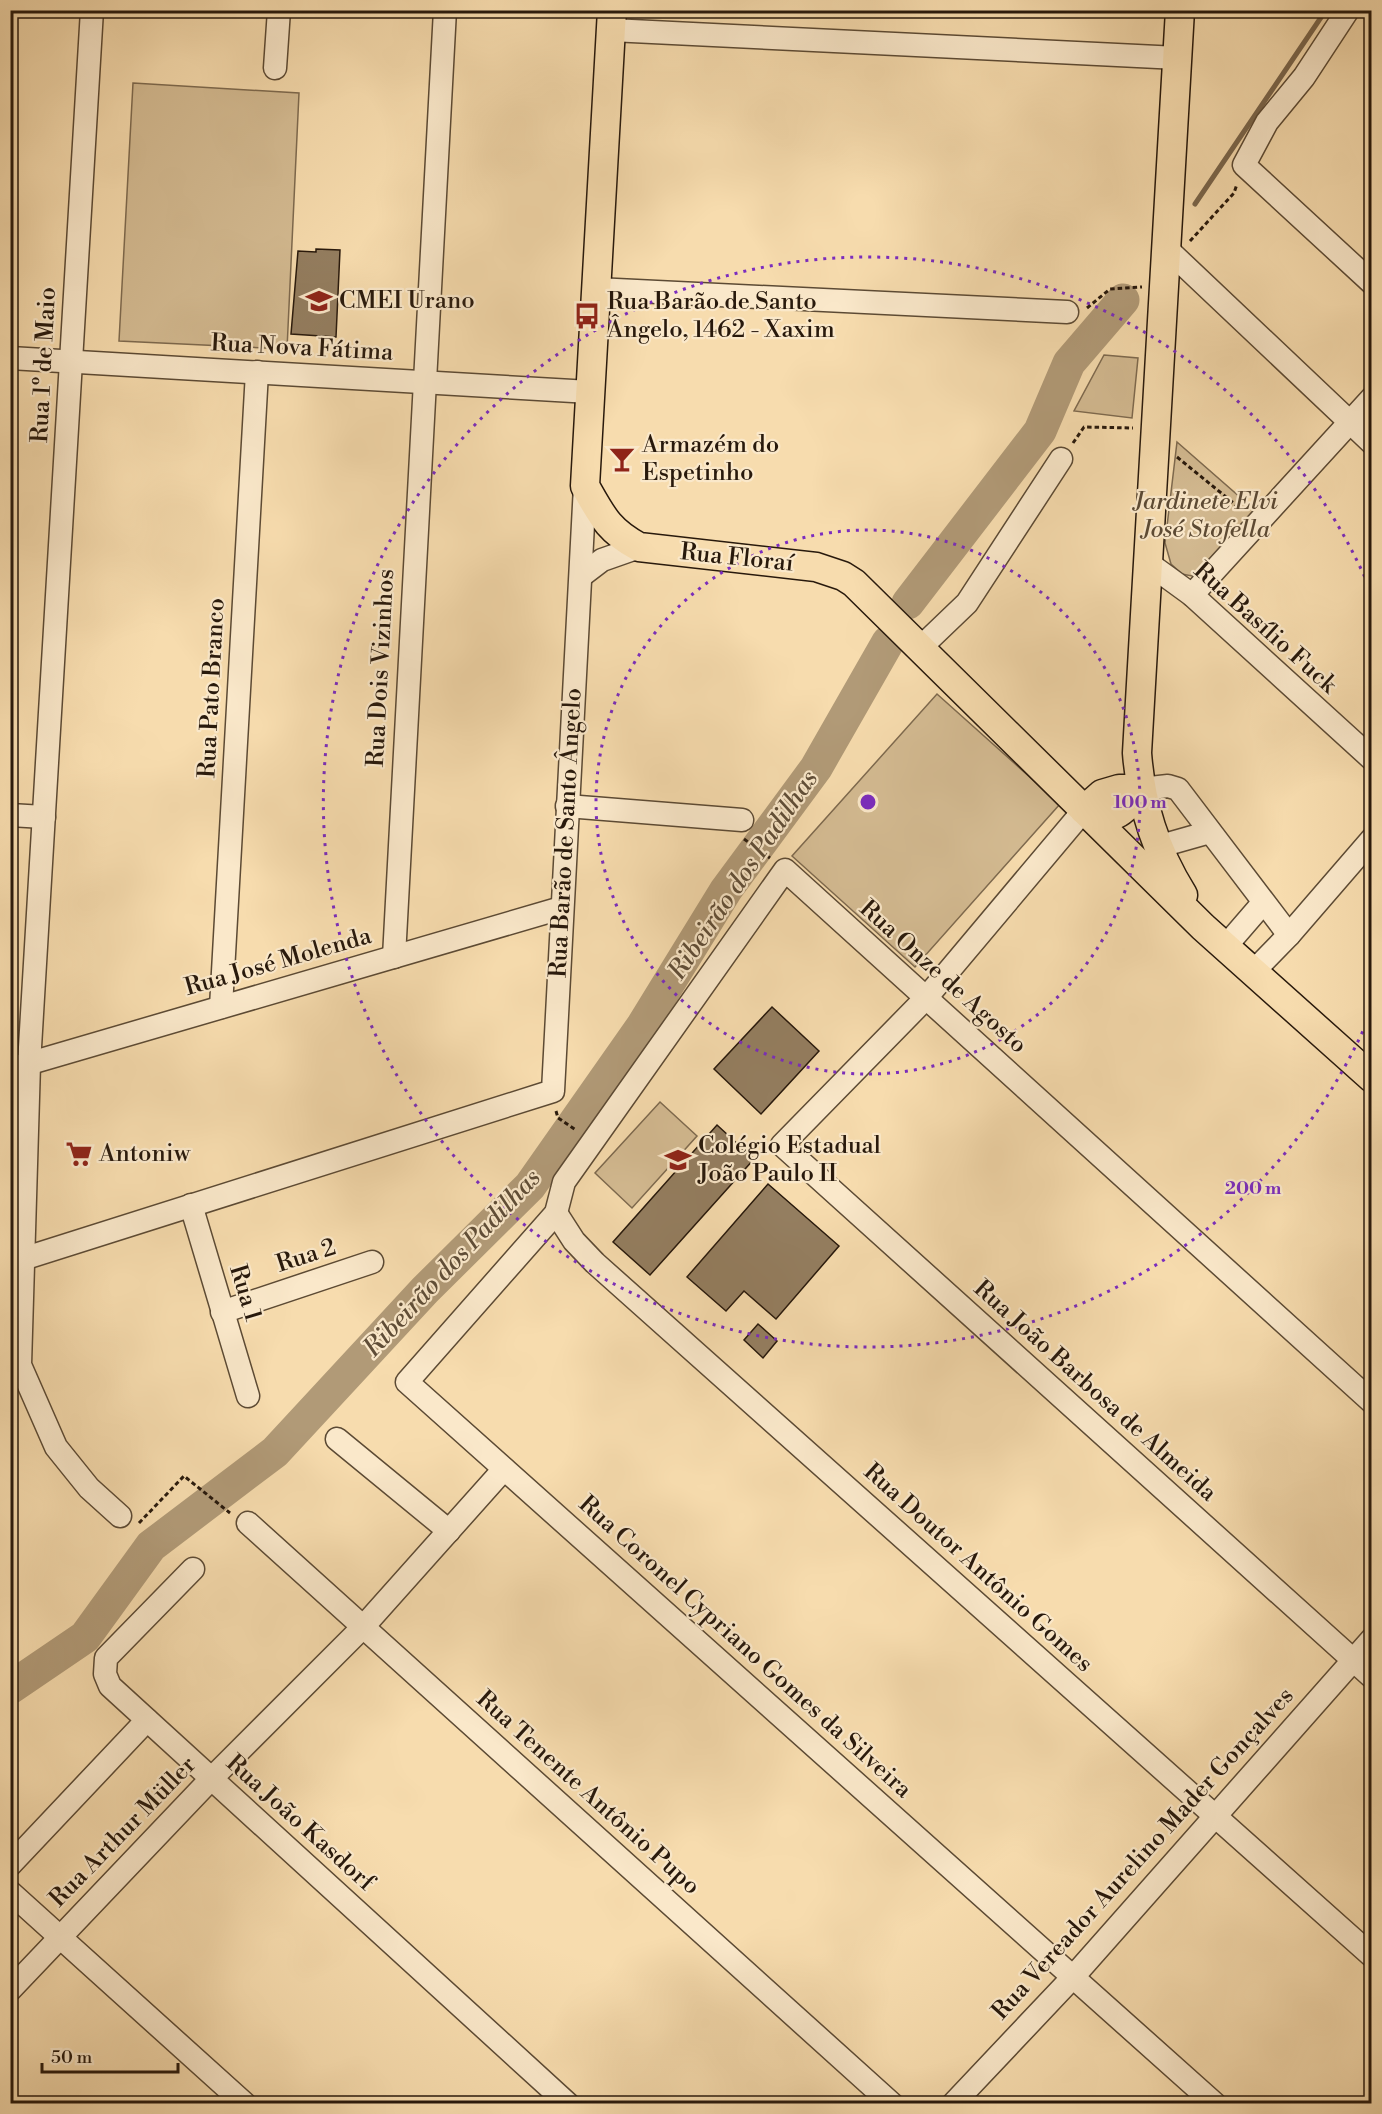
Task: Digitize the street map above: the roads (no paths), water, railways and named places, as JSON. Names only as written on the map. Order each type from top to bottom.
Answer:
[{"type":"main road","points":[[1180,10],[1171,253],[1164,287],[1137,729],[1141,789],[1157,847],[1203,927]]},
{"type":"main road","name":"Rua Barão de Santo Ângelo","points":[[585,486],[611,20]]},
{"type":"main road","name":"Rua Floraí","points":[[585,486],[601,516],[617,535],[639,547],[829,570],[843,576],[866,592],[919,649],[1203,927],[1371,1078]]},
{"type":"main road","points":[[1084,810],[1102,794],[1119,789],[1141,789]]},
{"type":"street","name":"Rua 1º de Maio","points":[[92,10],[44,817],[20,1066],[15,1372],[56,1447],[89,1488],[120,1516]]},
{"type":"street","points":[[275,68],[279,10]]},
{"type":"street","name":"Rua Dois Vizinhos","points":[[394,957],[423,382],[445,10]]},
{"type":"street","points":[[1347,10],[1304,77],[1267,122],[1244,165],[1371,283]]},
{"type":"street","points":[[611,20],[1178,58]]},
{"type":"street","points":[[1171,253],[1371,443]]},
{"type":"street","points":[[596,289],[1066,312]]},
{"type":"street","name":"Rua Nova Fátima","points":[[10,358],[590,392]]},
{"type":"street","name":"Rua Pato Branco","points":[[221,1007],[257,372]]},
{"type":"street","points":[[1192,596],[1371,398]]},
{"type":"street","points":[[919,649],[967,603],[1061,459]]},
{"type":"street","name":"Rua Barão de Santo Ângelo","points":[[191,1206],[553,1091],[585,486]]},
{"type":"street","points":[[581,576],[602,560],[639,547]]},
{"type":"street","name":"Rua Basílio Fuck","points":[[1148,563],[1192,596],[1371,759]]},
{"type":"street","points":[[1141,789],[1168,786],[1178,789],[1289,936]]},
{"type":"street","points":[[567,806],[742,829]]},
{"type":"street","points":[[926,998],[1084,810]]},
{"type":"street","points":[[10,815],[44,817]]},
{"type":"street","points":[[1157,847],[1210,832]]},
{"type":"street","points":[[1253,972],[1289,936],[1371,839]]},
{"type":"street","name":"Rua Onze de Agosto","points":[[556,1213],[564,1182],[785,870],[1371,1402]]},
{"type":"street","points":[[1225,947],[1263,903]]},
{"type":"street","name":"Rua José Molenda","points":[[20,1066],[561,908]]},
{"type":"street","name":"Rua João Barbosa de Almeida","points":[[926,998],[782,1145],[1371,1677]]},
{"type":"street","points":[[16,1261],[191,1206]]},
{"type":"street","name":"Rua 1","points":[[191,1206],[248,1396]]},
{"type":"street","name":"Rua Coronel Cypriano Gomes da Silveira","points":[[556,1213],[407,1382],[1215,2103]]},
{"type":"street","name":"Rua Doutor Antônio Gomes","points":[[556,1213],[574,1240],[595,1263],[1371,1956]]},
{"type":"street","name":"Rua 2","points":[[222,1312],[372,1262]]},
{"type":"street","points":[[337,1439],[449,1531]]},
{"type":"street","name":"Rua Arthur Müller","points":[[10,1990],[59,1936],[363,1627],[504,1469]]},
{"type":"street","name":"Rua Tenente Antônio Pupo","points":[[241,1519],[892,2103]]},
{"type":"street","name":"Rua João Kasdorf","points":[[193,1569],[106,1658],[105,1674],[110,1686],[568,2103]]},
{"type":"street","name":"Rua Vereador Aurelino Mader Gonçalves","points":[[953,2103],[1073,1977],[1371,1639]]},
{"type":"street","points":[[10,1865],[147,1720]]},
{"type":"street","points":[[10,1892],[245,2103]]},
{"type":"waterway","name":"Ribeirão dos Padilhas","points":[[1195,204],[1326,10]]},
{"type":"waterway","name":"Ribeirão dos Padilhas","points":[[908,603],[1040,431],[1069,363],[1123,300]]},
{"type":"waterway","name":"Ribeirão dos Padilhas","points":[[10,1688],[85,1637],[151,1546],[275,1452],[425,1290],[530,1186],[643,1025],[726,890],[816,768],[888,642]]},
{"type":"place","name":"CMEI Urano","points":[[319,301]]},
{"type":"place","name":"Rua Barão de Santo Ângelo, 1462 - Xaxim","points":[[587,316]]},
{"type":"place","name":"Armazém do Espetinho","points":[[622,459]]},
{"type":"place","name":"Antoniw","points":[[79,1154]]},
{"type":"place","name":"Colégio Estadual João Paulo II","points":[[678,1160]]},
{"type":"park label","name":"Jardinete Elvi José Stofella","points":[[1206,516]]}]
